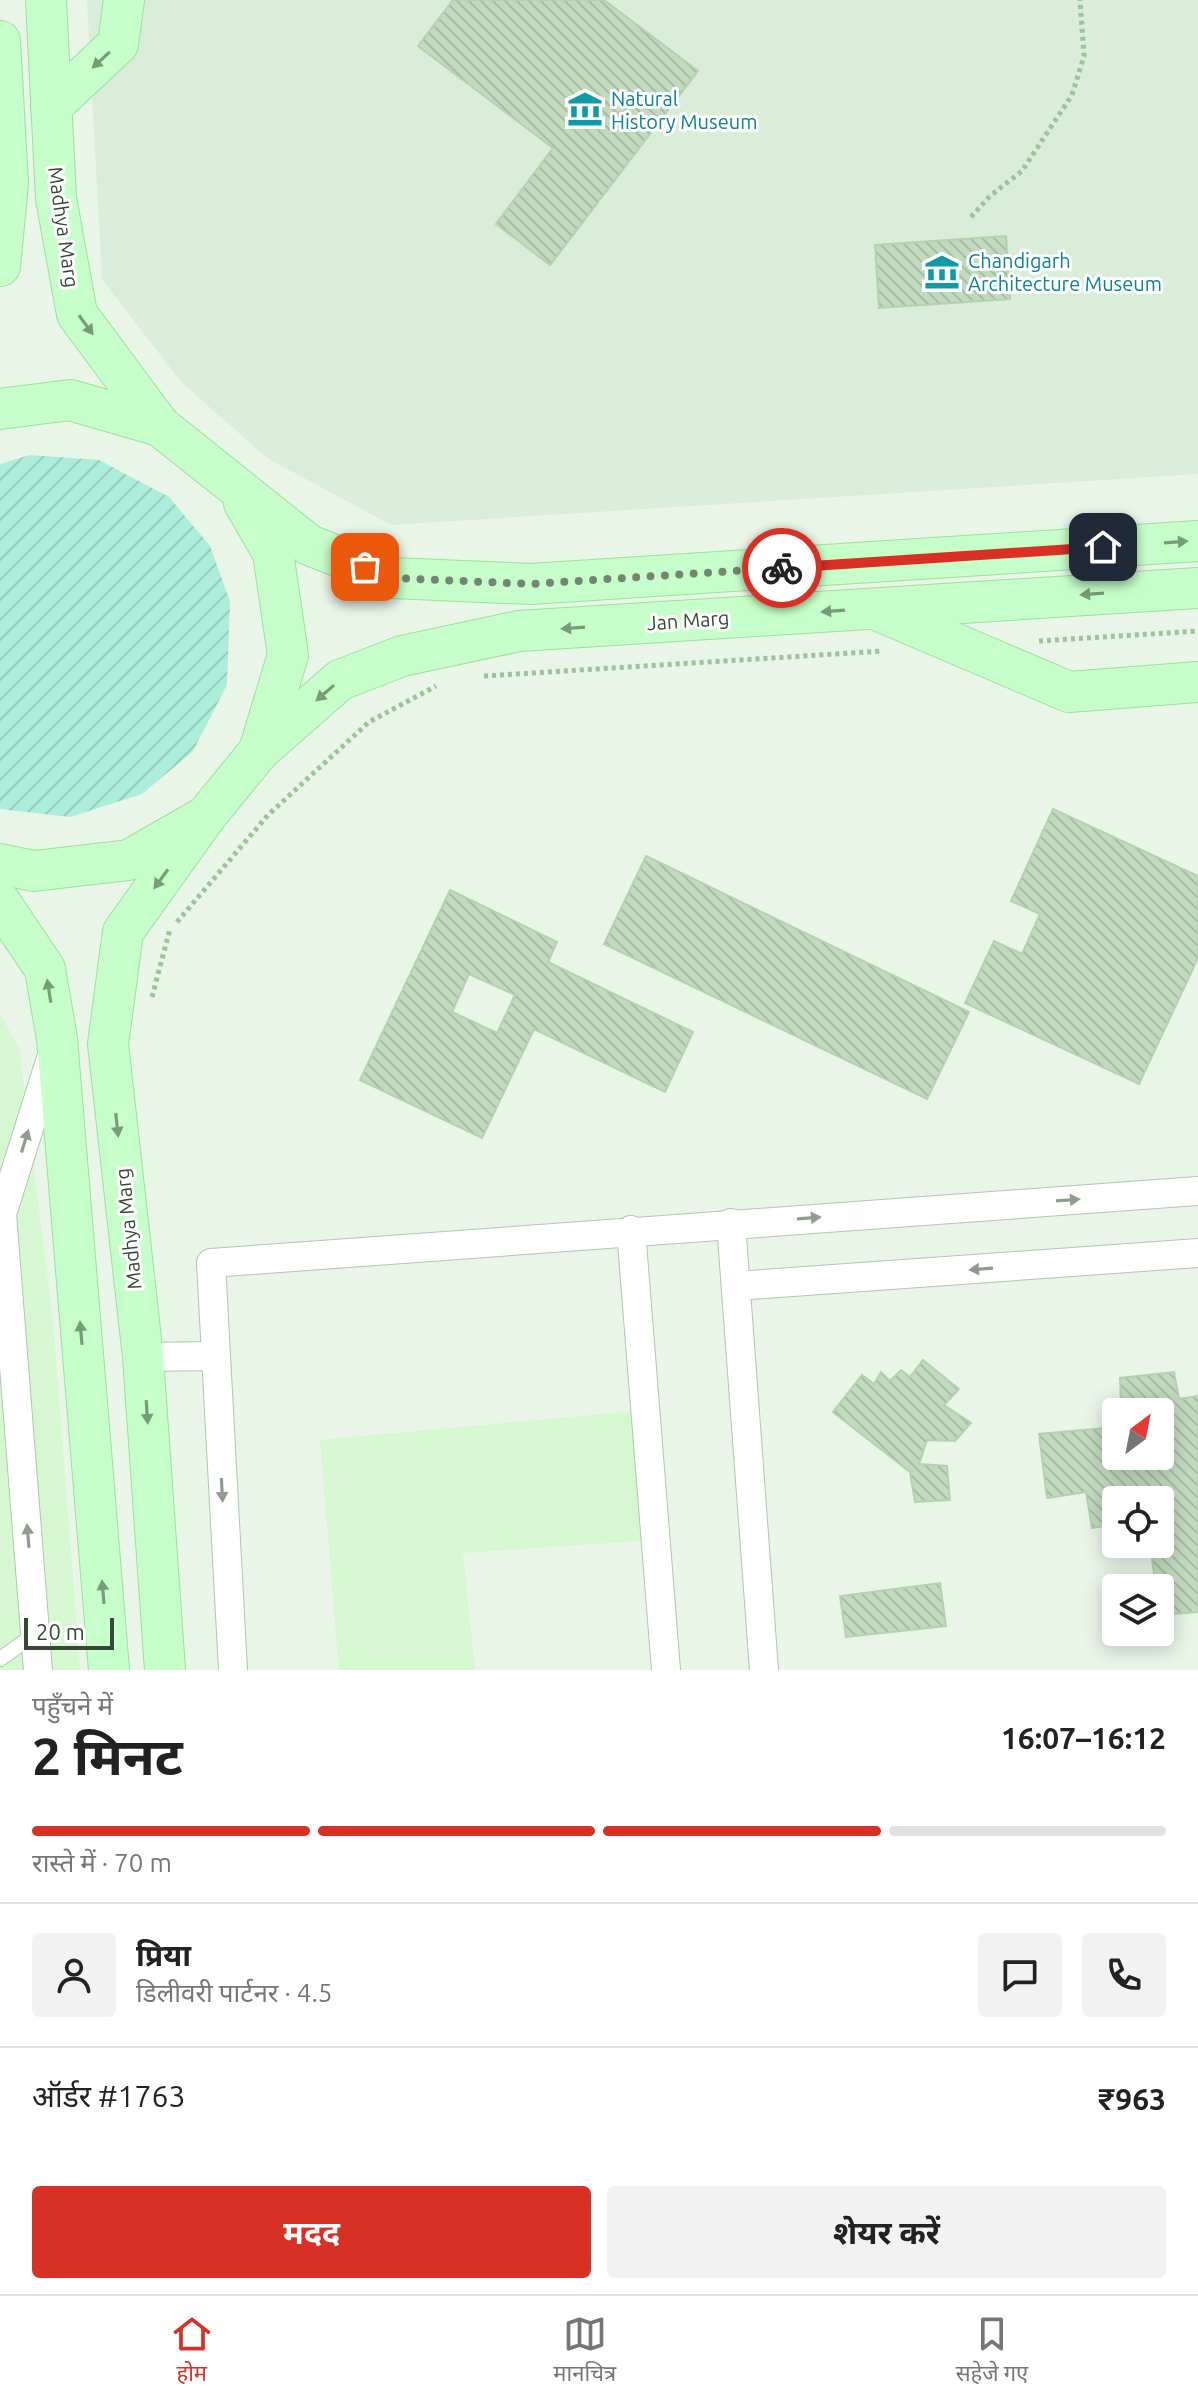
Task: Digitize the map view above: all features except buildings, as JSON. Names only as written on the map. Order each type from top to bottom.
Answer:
[{"type":"main road","name":"Madhya Marg","points":[[46,0],[56,198],[77,314],[160,426]]},
{"type":"main road","points":[[51,107],[118,44],[124,0]]},
{"type":"main road","points":[[0,41],[8,184],[0,266]]},
{"type":"main road","points":[[0,409],[70,400],[160,426],[309,545],[393,578],[530,584],[1198,541]]},
{"type":"main road","points":[[231,483],[273,553],[288,655],[259,751]]},
{"type":"main road","name":"Jan Marg","points":[[259,751],[340,680],[402,656],[519,631],[1198,588]]},
{"type":"main road","points":[[873,609],[1069,692],[1198,682]]},
{"type":"main road","name":"Madhya Marg","points":[[165,1670],[143,1357],[108,1044],[123,932],[206,816],[259,751]]},
{"type":"main road","points":[[0,864],[34,871],[129,860],[206,816]]},
{"type":"main road","points":[[0,902],[45,969],[57,1039],[109,1670]]},
{"type":"street","points":[[38,1670],[3,1269],[1,1214],[57,1039]]},
{"type":"street","points":[[233,1670],[211,1263],[1198,1191]]},
{"type":"street","points":[[731,1223],[764,1670]]},
{"type":"street","points":[[631,1230],[666,1670]]},
{"type":"street","points":[[736,1286],[1198,1253]]},
{"type":"street","points":[[143,1357],[214,1356]]},
{"type":"lane","points":[[0,1659],[35,1634]]},
{"type":"path","points":[[971,217],[990,196],[1022,171],[1072,95],[1084,56],[1080,0]]},
{"type":"path","points":[[1024,642],[1198,631]]},
{"type":"path","points":[[482,676],[896,650]]},
{"type":"path","points":[[151,1000],[169,931],[268,815],[369,722],[450,679]]},
{"type":"shaded area","points":[[87,0],[1198,0],[1198,474],[391,525],[267,458],[181,382],[102,279]]},
{"type":"shaded area","points":[[30,455],[99,460],[169,497],[210,546],[230,601],[227,685],[193,751],[142,794],[70,817],[0,809],[0,464]]},
{"type":"shaded area","points":[[0,1014],[19,1048],[53,1321],[80,1670],[0,1670]]},
{"type":"shaded area","points":[[636,1411],[651,1540],[463,1553],[475,1670],[339,1670],[320,1440]]},
{"type":"way so far","points":[[365,567],[393,578],[530,584],[782,568]]},
{"type":"place","name":"Natural History Museum","points":[[585,109]]},
{"type":"place","name":"Chandigarh Architecture Museum","points":[[942,272]]},
{"type":"route","points":[[782,568],[1103,547]]}]
